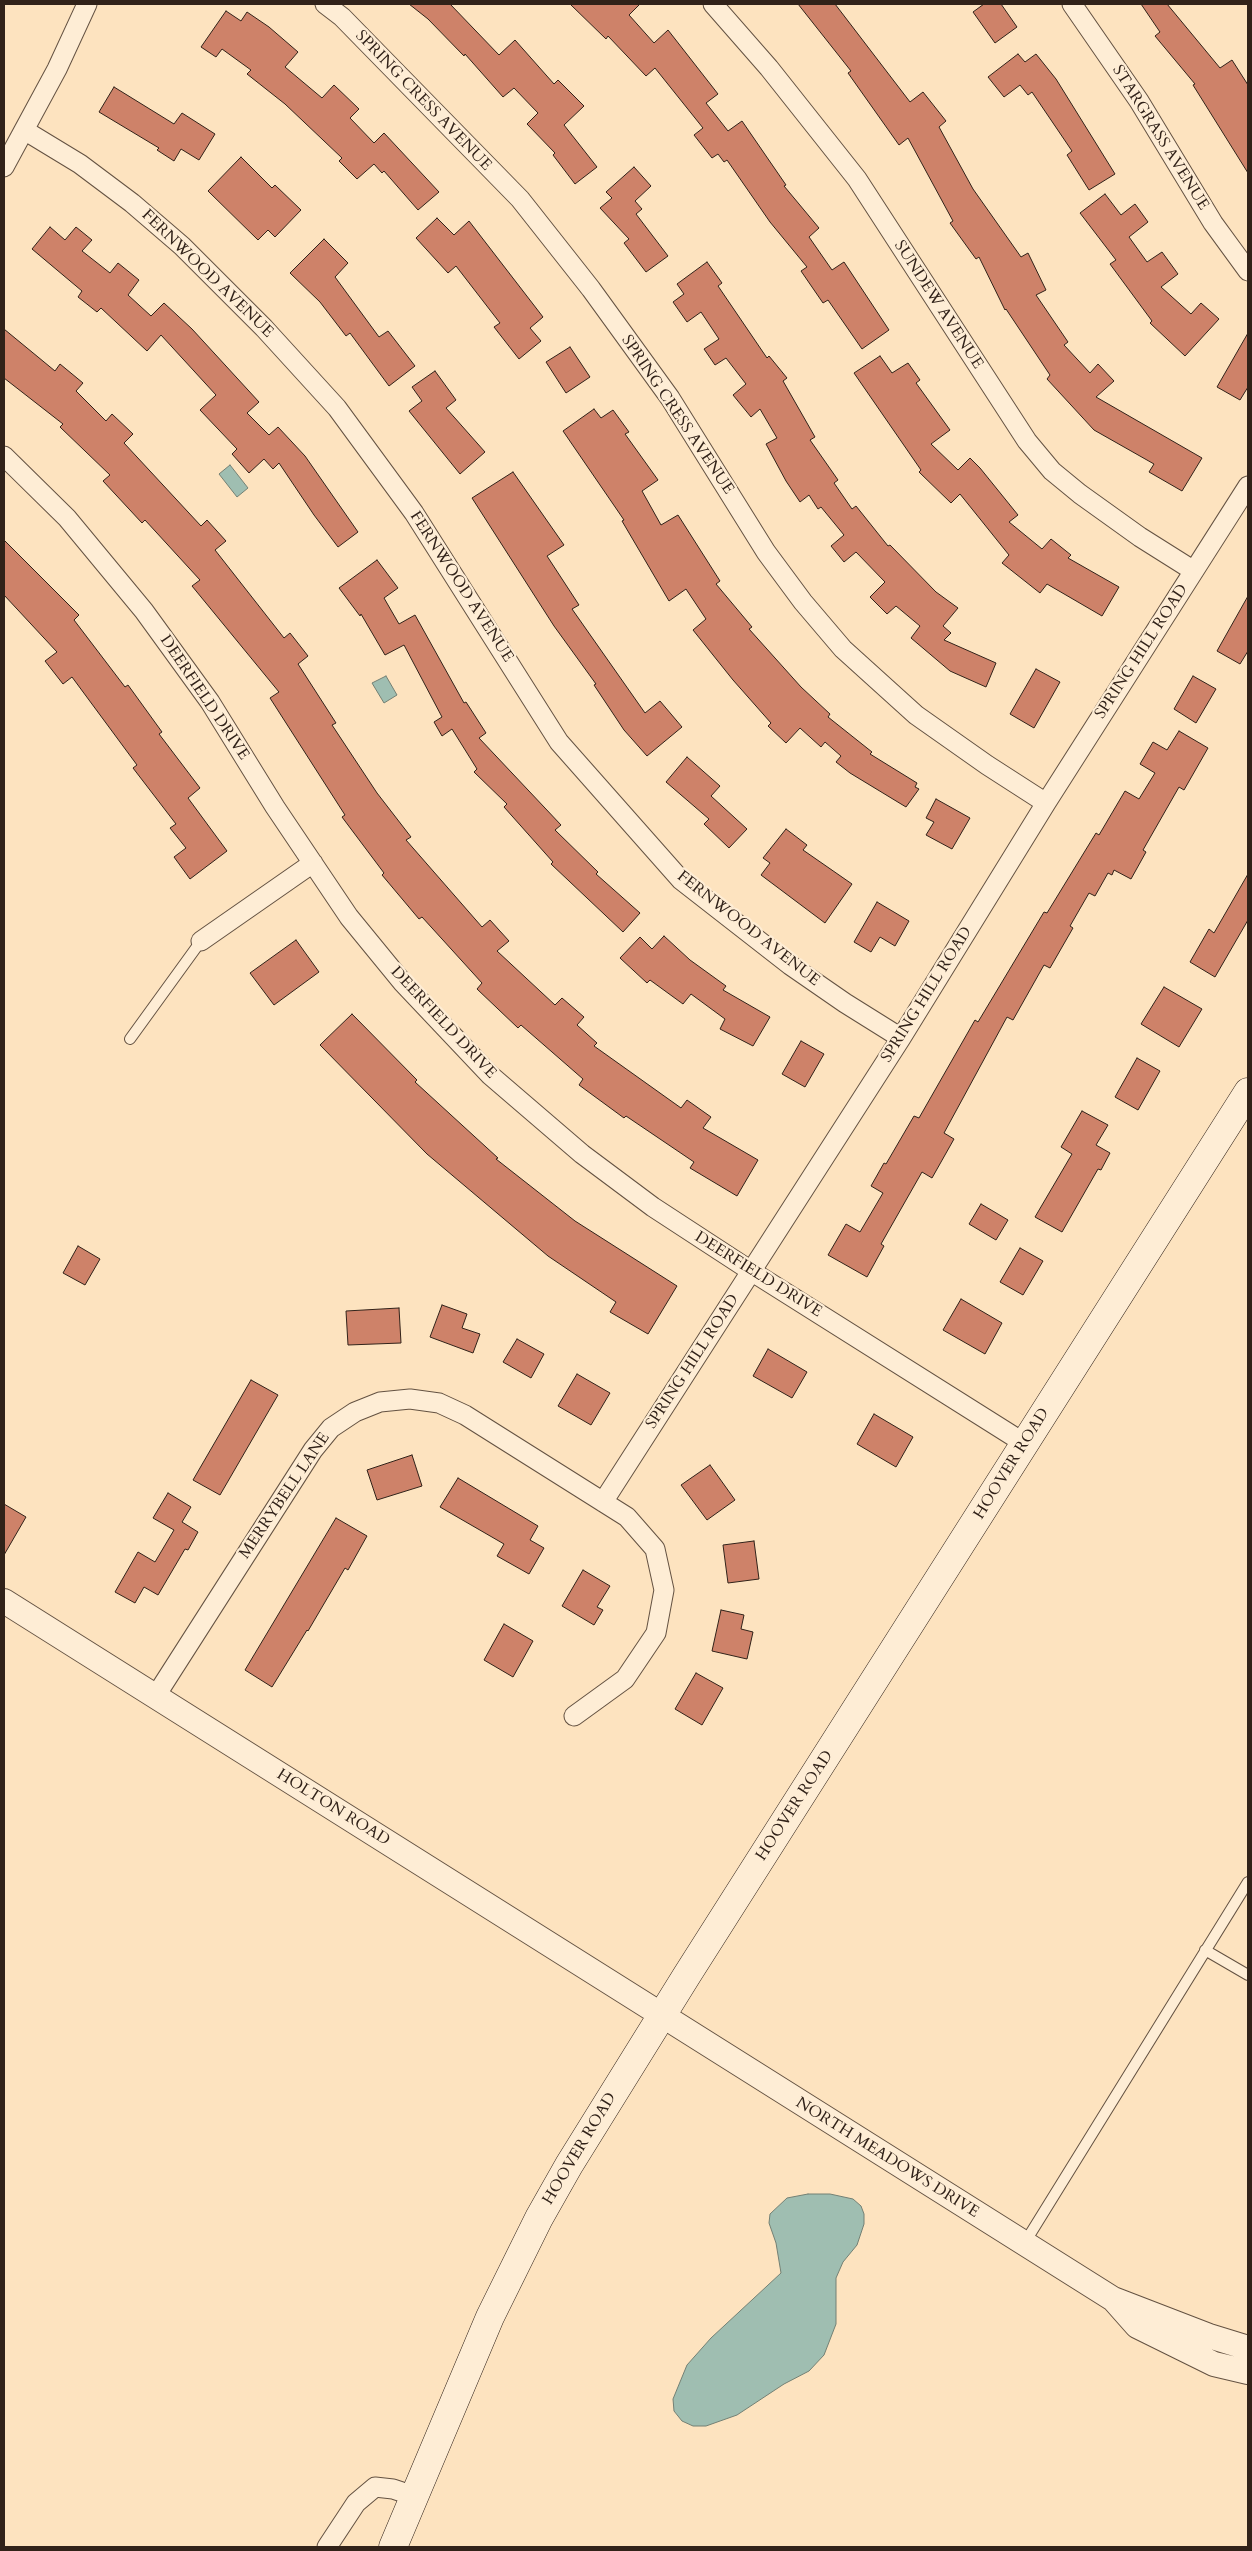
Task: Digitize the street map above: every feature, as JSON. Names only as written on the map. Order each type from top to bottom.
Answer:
[{"type":"main road","name":"HOOVER ROAD","points":[[393,2547],[488,2322],[539,2218],[662,2016],[1248,1092]]},
{"type":"street","points":[[4,167],[57,69],[87,4]]},
{"type":"street","name":"SPRING CRESS AVENUE","points":[[325,4],[342,17],[520,199],[591,290],[670,398],[766,552],[843,649],[916,715],[987,765],[1046,803]]},
{"type":"street","name":"SUNDEW AVENUE","points":[[713,4],[769,68],[857,180],[1022,434],[1052,471],[1080,494],[1140,537],[1194,570]]},
{"type":"street","name":"STARGRASS AVENUE","points":[[1072,4],[1139,101],[1213,223],[1248,271]]},
{"type":"street","name":"FERNWOOD AVENUE","points":[[24,130],[80,164],[132,203],[182,246],[264,328],[337,408],[414,513],[559,742],[681,880],[790,965],[845,1003],[901,1038]]},
{"type":"street","name":"DEERFIELD DRIVE","points":[[4,456],[67,518],[144,611],[210,702],[312,863],[349,917],[402,983],[490,1075],[582,1154],[653,1207],[751,1272],[1024,1443]]},
{"type":"street","name":"SPRING HILL ROAD","points":[[603,1502],[901,1038],[1046,803],[1248,486]]},
{"type":"street","points":[[201,941],[312,863]]},
{"type":"street","name":"MERRYBELL LANE","points":[[155,1697],[313,1450],[331,1428],[355,1412],[388,1401],[410,1399],[439,1403],[465,1415],[627,1517],[655,1549],[664,1590],[656,1633],[625,1679],[574,1716]]},
{"type":"street","name":"HOLTON ROAD","points":[[4,1601],[662,2016]]},
{"type":"street","name":"NORTH MEADOWS DRIVE","points":[[662,2016],[1113,2299],[1209,2336],[1248,2348]]},
{"type":"street","name":"NORTH MEADOWS DRIVE","points":[[1113,2299],[1137,2326],[1214,2364],[1248,2372]]},
{"type":"street","points":[[327,2547],[356,2503],[375,2487],[393,2489],[414,2496]]},
{"type":"lane","points":[[130,1039],[201,941]]},
{"type":"lane","points":[[1024,2244],[1248,1882]]},
{"type":"lane","points":[[1205,1950],[1248,1975]]},
{"type":"shaded area","points":[[230,465],[248,488],[237,497],[219,474]]},
{"type":"shaded area","points":[[386,676],[397,695],[384,703],[372,683]]},
{"type":"shaded area","points":[[808,2194],[830,2194],[853,2199],[861,2206],[864,2214],[864,2224],[857,2245],[843,2262],[836,2278],[836,2324],[824,2355],[809,2371],[784,2384],[737,2415],[706,2426],[693,2426],[682,2421],[674,2411],[673,2399],[687,2365],[711,2338],[781,2273],[776,2243],[769,2223],[770,2214],[787,2198]]},
{"type":"building","points":[[409,4],[450,4],[499,55],[515,40],[554,84],[558,80],[584,106],[564,125],[597,167],[575,184],[553,155],[555,153],[527,124],[538,113],[514,88],[503,97],[465,54],[464,56],[428,19]]},
{"type":"building","points":[[570,4],[640,4],[629,15],[654,43],[668,30],[718,94],[706,103],[728,131],[742,121],[786,185],[784,186],[819,228],[809,237],[832,270],[844,262],[889,330],[862,349],[828,300],[823,303],[801,271],[807,267],[770,222],[727,160],[724,162],[718,154],[712,158],[694,135],[703,128],[655,68],[646,76],[608,36],[606,39]]},
{"type":"building","points":[[798,4],[835,4],[910,102],[923,92],[946,121],[939,127],[973,189],[1021,257],[1028,253],[1046,290],[1036,295],[1068,342],[1064,345],[1090,373],[1098,364],[1114,381],[1096,397],[1202,458],[1182,491],[1149,472],[1154,464],[1094,430],[1047,379],[1050,375],[1005,310],[979,257],[976,259],[950,223],[953,221],[908,138],[899,145],[848,73],[851,71]]},
{"type":"building","points":[[984,4],[1001,4],[1017,27],[995,43],[973,12]]},
{"type":"building","points":[[1141,4],[1167,4],[1220,68],[1232,60],[1248,85],[1248,173],[1193,85],[1195,84],[1155,36],[1160,32]]},
{"type":"building","points":[[226,11],[241,21],[247,12],[269,27],[298,52],[285,67],[322,98],[334,85],[359,109],[350,118],[374,143],[384,133],[439,192],[418,210],[384,171],[382,173],[374,164],[357,179],[339,161],[342,158],[285,104],[247,74],[251,70],[222,49],[216,57],[201,47]]},
{"type":"building","points":[[1018,54],[1025,62],[1036,54],[1056,79],[1115,174],[1089,190],[1067,155],[1072,151],[1032,92],[1028,95],[1020,85],[1004,97],[988,77]]},
{"type":"building","points":[[114,87],[174,124],[182,113],[215,134],[199,160],[181,149],[174,161],[157,150],[159,148],[99,112]]},
{"type":"building","points":[[241,157],[272,188],[275,185],[301,210],[275,237],[268,230],[258,240],[208,191]]},
{"type":"building","points":[[634,167],[651,186],[635,201],[642,209],[636,214],[668,256],[646,272],[624,243],[629,239],[600,208],[612,198],[606,192]]},
{"type":"building","points":[[1105,194],[1121,215],[1135,204],[1148,222],[1129,237],[1147,262],[1162,252],[1178,274],[1161,287],[1191,314],[1201,303],[1219,319],[1185,356],[1150,323],[1152,321],[1110,264],[1116,260],[1080,213]]},
{"type":"building","points":[[437,218],[454,235],[469,221],[543,317],[530,328],[541,341],[519,359],[494,327],[500,323],[456,266],[448,273],[416,238]]},
{"type":"building","points":[[50,227],[65,240],[76,227],[92,240],[82,251],[110,273],[118,263],[139,280],[128,295],[151,316],[164,303],[192,329],[259,402],[247,413],[269,435],[278,427],[305,456],[358,532],[338,547],[279,463],[273,469],[264,459],[249,473],[232,454],[237,449],[200,410],[216,395],[161,335],[147,351],[101,308],[97,312],[78,297],[82,291],[32,249]]},
{"type":"building","points":[[324,239],[348,263],[335,277],[379,337],[388,331],[415,366],[389,386],[350,333],[346,336],[320,302],[290,273]]},
{"type":"building","points":[[707,262],[722,283],[718,286],[767,358],[769,356],[787,378],[783,381],[815,437],[810,440],[838,480],[834,483],[852,509],[856,506],[888,546],[890,545],[936,592],[958,608],[943,626],[951,633],[944,640],[996,663],[986,687],[950,671],[911,638],[920,626],[896,606],[887,614],[870,597],[885,582],[856,552],[844,562],[831,546],[844,535],[821,507],[818,509],[809,495],[800,502],[786,481],[766,444],[777,438],[760,409],[751,417],[733,395],[746,384],[726,358],[715,365],[704,349],[719,339],[701,312],[687,322],[673,302],[684,294],[677,284]]},
{"type":"building","points":[[4,329],[55,371],[60,364],[83,383],[76,391],[106,421],[112,414],[133,434],[124,443],[201,526],[207,520],[226,541],[215,550],[284,638],[290,633],[308,656],[298,664],[336,723],[332,725],[377,793],[411,837],[406,840],[482,927],[490,920],[509,941],[497,951],[555,1005],[562,998],[584,1017],[577,1025],[597,1043],[594,1046],[681,1108],[687,1100],[711,1117],[703,1128],[758,1160],[737,1196],[690,1168],[694,1162],[626,1116],[624,1118],[579,1085],[583,1079],[521,1025],[518,1028],[477,989],[482,983],[422,917],[419,919],[382,875],[384,873],[342,817],[345,815],[270,698],[279,692],[192,586],[200,580],[145,520],[142,523],[103,481],[110,475],[60,427],[63,424],[4,378]]},
{"type":"building","points":[[1248,333],[1248,387],[1240,400],[1217,387]]},
{"type":"building","points":[[570,347],[590,377],[566,393],[546,362]]},
{"type":"building","points":[[880,356],[892,373],[908,363],[920,380],[916,383],[950,430],[931,444],[958,470],[970,458],[980,468],[1018,515],[1009,522],[1042,549],[1051,539],[1071,555],[1068,558],[1119,587],[1102,616],[1047,584],[1040,593],[1002,563],[1009,555],[960,494],[951,503],[919,472],[921,470],[854,373]]},
{"type":"building","points":[[435,371],[456,400],[446,408],[485,452],[460,474],[409,411],[422,401],[412,387]]},
{"type":"building","points":[[594,409],[601,418],[613,410],[629,432],[625,434],[658,480],[642,491],[661,525],[678,515],[720,581],[716,584],[752,627],[749,629],[801,687],[830,714],[828,717],[872,752],[870,754],[917,783],[915,787],[919,789],[906,807],[850,773],[836,762],[841,756],[825,742],[821,747],[800,728],[786,743],[768,726],[771,723],[693,630],[706,619],[686,589],[669,601],[622,521],[624,520],[563,431]]},
{"type":"building","points":[[513,472],[564,545],[547,556],[579,605],[572,609],[645,713],[660,701],[682,727],[647,756],[624,730],[594,685],[596,684],[554,626],[472,498]]},
{"type":"building","points":[[4,540],[79,615],[74,620],[125,687],[128,685],[162,732],[159,734],[200,788],[188,798],[227,851],[190,879],[174,857],[186,848],[170,828],[176,824],[133,768],[137,765],[72,677],[63,684],[45,661],[57,652],[4,595]]},
{"type":"building","points":[[377,560],[398,588],[384,598],[399,624],[415,615],[464,703],[466,702],[486,733],[479,738],[561,825],[555,830],[598,872],[596,874],[640,913],[623,932],[551,864],[553,862],[504,807],[507,804],[474,772],[477,769],[452,729],[442,736],[434,722],[442,717],[404,645],[385,655],[361,614],[360,616],[339,588]]},
{"type":"building","points":[[1248,596],[1248,651],[1240,664],[1217,651]]},
{"type":"building","points":[[1036,669],[1060,682],[1034,728],[1010,714]]},
{"type":"building","points":[[1193,676],[1216,689],[1196,723],[1174,709]]},
{"type":"building","points":[[1179,731],[1208,748],[1184,790],[1179,787],[1143,850],[1146,852],[1131,879],[1114,870],[1112,875],[1108,873],[1095,896],[1089,893],[1070,926],[1073,928],[1050,968],[1044,965],[1013,1020],[1007,1017],[944,1133],[954,1139],[932,1178],[922,1172],[881,1244],[884,1246],[867,1277],[828,1255],[846,1224],[860,1232],[883,1193],[871,1186],[884,1163],[886,1164],[914,1116],[919,1118],[975,1020],[978,1022],[1044,912],[1047,913],[1096,833],[1099,835],[1125,791],[1139,799],[1155,773],[1140,764],[1153,742],[1167,750]]},
{"type":"building","points":[[687,757],[720,786],[711,796],[747,829],[729,848],[704,824],[709,819],[666,782]]},
{"type":"building","points":[[936,799],[970,818],[952,849],[926,835],[934,822],[926,818]]},
{"type":"building","points":[[786,829],[807,845],[803,850],[852,884],[825,923],[761,875],[770,863],[763,858]]},
{"type":"building","points":[[1248,874],[1248,920],[1215,977],[1190,962],[1209,929],[1214,933]]},
{"type":"building","points":[[877,902],[909,921],[895,946],[880,937],[871,952],[854,942]]},
{"type":"building","points":[[664,936],[690,960],[726,986],[723,990],[770,1017],[753,1046],[720,1029],[725,1019],[691,994],[683,1004],[650,980],[647,983],[620,958],[640,937],[652,949]]},
{"type":"building","points":[[296,940],[319,972],[274,1005],[250,973]]},
{"type":"building","points":[[1164,987],[1202,1009],[1179,1047],[1141,1024]]},
{"type":"building","points":[[352,1014],[417,1080],[415,1082],[498,1158],[496,1159],[575,1221],[677,1286],[648,1334],[610,1312],[616,1302],[548,1256],[427,1154],[320,1045]]},
{"type":"building","points":[[801,1041],[824,1054],[805,1087],[782,1074]]},
{"type":"building","points":[[1137,1058],[1160,1071],[1138,1110],[1115,1097]]},
{"type":"building","points":[[1082,1111],[1108,1125],[1096,1145],[1110,1153],[1101,1170],[1098,1169],[1062,1232],[1035,1217],[1072,1154],[1061,1147]]},
{"type":"building","points":[[981,1204],[1008,1220],[996,1240],[969,1224]]},
{"type":"building","points":[[78,1246],[100,1259],[85,1285],[63,1273]]},
{"type":"building","points":[[1020,1248],[1043,1261],[1023,1295],[1000,1282]]},
{"type":"building","points":[[961,1299],[1002,1323],[985,1354],[943,1330]]},
{"type":"building","points":[[442,1305],[467,1314],[462,1328],[480,1334],[473,1353],[430,1337]]},
{"type":"building","points":[[399,1308],[401,1343],[348,1345],[346,1311]]},
{"type":"building","points":[[517,1339],[544,1354],[531,1378],[503,1362]]},
{"type":"building","points":[[768,1349],[807,1372],[792,1398],[753,1376]]},
{"type":"building","points":[[577,1374],[610,1393],[591,1425],[558,1406]]},
{"type":"building","points":[[251,1380],[278,1395],[220,1495],[193,1480]]},
{"type":"building","points":[[874,1414],[913,1437],[896,1467],[857,1444]]},
{"type":"building","points":[[412,1455],[422,1486],[377,1500],[367,1470]]},
{"type":"building","points":[[710,1465],[735,1500],[707,1520],[681,1485]]},
{"type":"building","points":[[458,1478],[538,1526],[530,1540],[544,1548],[529,1574],[497,1556],[504,1544],[440,1507]]},
{"type":"building","points":[[168,1493],[191,1507],[182,1522],[198,1532],[188,1550],[185,1549],[158,1595],[144,1587],[135,1603],[115,1592],[138,1552],[155,1562],[174,1530],[153,1518]]},
{"type":"building","points":[[4,1504],[26,1517],[4,1555]]},
{"type":"building","points":[[336,1518],[367,1536],[348,1570],[345,1568],[272,1687],[245,1670]]},
{"type":"building","points":[[754,1541],[759,1579],[728,1583],[723,1545]]},
{"type":"building","points":[[583,1570],[610,1586],[597,1607],[603,1610],[594,1625],[562,1606]]},
{"type":"building","points":[[721,1610],[744,1615],[741,1629],[753,1632],[747,1659],[712,1651]]},
{"type":"building","points":[[504,1624],[533,1641],[513,1677],[484,1660]]},
{"type":"building","points":[[696,1673],[723,1688],[702,1725],[675,1709]]}]
